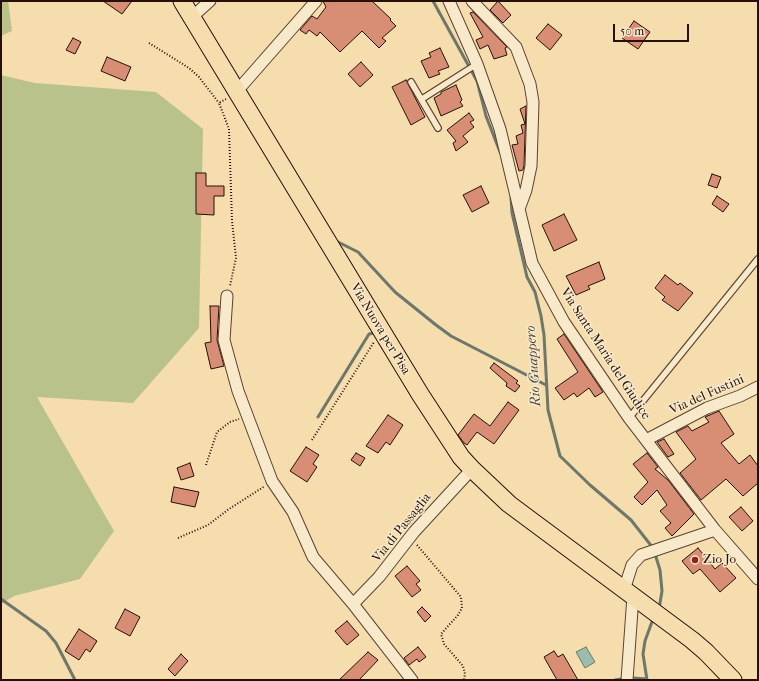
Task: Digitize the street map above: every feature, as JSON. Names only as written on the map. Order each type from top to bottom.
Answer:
[{"type":"main road","name":"Via Nuova per Pisa","points":[[182,1],[453,446],[472,469],[509,504],[676,627],[706,652],[733,680]]},
{"type":"street","points":[[192,17],[210,1]]},
{"type":"street","points":[[237,91],[294,29],[316,1]]},
{"type":"street","name":"Via Santa Maria del Giudice","points":[[449,1],[500,128],[532,263],[564,322],[629,418],[715,530],[758,579]]},
{"type":"street","points":[[472,1],[516,47],[530,84],[533,102],[531,166],[526,190],[519,209]]},
{"type":"street","points":[[227,296],[224,340],[238,391],[273,482],[293,512],[313,557],[353,604],[412,680]]},
{"type":"street","name":"Via del Fustini","points":[[646,440],[707,408],[740,396],[758,387]]},
{"type":"street","name":"Via di Passaglia","points":[[353,604],[379,578],[444,498],[472,469]]},
{"type":"street","points":[[627,680],[633,596],[632,565],[641,555],[715,530]]},
{"type":"lane","points":[[422,99],[474,65]]},
{"type":"lane","points":[[411,82],[438,128]]},
{"type":"lane","points":[[629,418],[758,259]]},
{"type":"path","points":[[149,43],[189,68],[198,77],[219,103],[229,129],[232,220],[236,258],[227,296]]},
{"type":"path","points":[[219,103],[237,91]]},
{"type":"path","points":[[312,440],[381,330]]},
{"type":"path","points":[[206,465],[217,432],[230,422],[247,416]]},
{"type":"path","points":[[178,538],[208,525],[251,494],[273,482]]},
{"type":"path","points":[[411,538],[460,597],[462,608],[458,616],[441,634],[444,644],[463,666],[465,674],[464,680]]},
{"type":"green space","points":[[1,1],[8,1],[12,31],[1,36]]},
{"type":"green space","points":[[1,75],[35,83],[156,92],[203,129],[199,328],[133,403],[37,397],[114,531],[80,579],[14,596],[1,604]]},
{"type":"shaded area","points":[[586,647],[595,662],[585,668],[576,652]]},
{"type":"building","points":[[103,1],[132,1],[122,14]]},
{"type":"building","points":[[323,1],[372,1],[391,19],[390,20],[396,26],[382,38],[386,41],[379,48],[362,31],[340,52],[320,32],[317,36],[309,30],[306,34],[300,30],[312,16],[317,19],[326,7]]},
{"type":"building","points":[[498,1],[511,15],[503,23],[490,10]]},
{"type":"building","points":[[473,12],[507,47],[505,48],[507,55],[494,59],[488,45],[480,49],[476,40],[483,37],[470,13]]},
{"type":"building","points":[[634,21],[650,32],[638,49],[622,38]]},
{"type":"building","points":[[548,24],[562,35],[550,50],[536,38]]},
{"type":"building","points":[[73,38],[81,42],[75,54],[66,50]]},
{"type":"building","points":[[440,48],[449,67],[438,71],[440,74],[429,78],[421,61],[431,57],[429,53]]},
{"type":"building","points":[[107,57],[131,67],[125,81],[101,71]]},
{"type":"building","points":[[361,62],[373,75],[360,87],[348,74]]},
{"type":"building","points":[[406,80],[425,117],[411,125],[392,87]]},
{"type":"building","points":[[456,85],[462,100],[460,102],[463,106],[441,116],[434,98],[441,94],[441,92]]},
{"type":"building","points":[[526,106],[524,165],[523,170],[519,171],[512,145],[518,144],[516,136],[523,133],[521,125],[525,124],[520,109]]},
{"type":"building","points":[[469,113],[474,120],[470,122],[474,127],[463,136],[468,142],[456,151],[453,143],[456,141],[447,130]]},
{"type":"building","points":[[196,173],[206,173],[206,186],[224,186],[224,196],[214,196],[214,215],[196,214]]},
{"type":"building","points":[[712,174],[721,177],[717,188],[708,185]]},
{"type":"building","points":[[481,186],[489,203],[472,212],[463,195]]},
{"type":"building","points":[[717,196],[729,204],[723,212],[712,204]]},
{"type":"building","points":[[564,214],[577,240],[554,251],[542,225]]},
{"type":"building","points":[[599,262],[605,279],[588,286],[590,289],[576,295],[566,276]]},
{"type":"building","points":[[665,275],[678,285],[680,283],[693,293],[678,311],[662,300],[665,297],[655,288]]},
{"type":"building","points":[[210,306],[219,306],[217,340],[224,366],[211,369],[205,343],[211,342]]},
{"type":"building","points":[[564,334],[603,392],[595,397],[589,388],[577,397],[574,393],[564,400],[555,388],[578,372],[557,339]]},
{"type":"building","points":[[494,363],[518,381],[516,383],[520,386],[515,392],[506,386],[507,383],[490,368]]},
{"type":"building","points":[[508,402],[519,410],[494,444],[477,432],[467,445],[464,443],[458,435],[474,414],[490,426]]},
{"type":"building","points":[[719,411],[734,434],[721,443],[739,464],[750,455],[758,466],[758,483],[743,496],[726,479],[701,500],[680,473],[696,459],[676,432],[688,426],[692,431],[709,422],[705,417]]},
{"type":"building","points":[[388,415],[403,425],[390,445],[386,442],[378,453],[366,446]]},
{"type":"building","points":[[664,439],[674,454],[668,457],[657,442]]},
{"type":"building","points":[[306,447],[319,455],[313,464],[317,467],[307,482],[290,471]]},
{"type":"building","points":[[356,453],[365,458],[360,466],[351,460]]},
{"type":"building","points":[[647,453],[658,467],[655,469],[668,480],[694,514],[672,536],[665,528],[671,523],[660,511],[667,505],[657,490],[642,505],[634,497],[648,482],[633,464]]},
{"type":"building","points":[[190,463],[194,476],[181,480],[177,468]]},
{"type":"building","points":[[174,487],[199,492],[195,507],[171,502]]},
{"type":"building","points":[[741,507],[753,521],[742,531],[729,517]]},
{"type":"building","points":[[698,548],[715,569],[722,563],[736,578],[720,592],[700,569],[693,574],[682,561]]},
{"type":"building","points":[[407,566],[420,581],[416,584],[421,590],[412,597],[395,576]]},
{"type":"building","points":[[422,607],[431,616],[425,622],[417,612]]},
{"type":"building","points":[[125,609],[140,617],[130,636],[115,628]]},
{"type":"building","points":[[347,621],[359,635],[347,645],[335,631]]},
{"type":"building","points":[[79,629],[97,641],[90,652],[86,649],[79,660],[65,651]]},
{"type":"building","points":[[418,647],[426,657],[419,662],[417,659],[409,665],[404,658]]},
{"type":"building","points":[[554,651],[558,657],[563,654],[578,680],[557,680],[544,657]]},
{"type":"building","points":[[368,652],[378,660],[359,680],[339,680]]},
{"type":"building","points":[[181,654],[188,661],[175,676],[168,669]]},
{"type":"waterway","name":"Rio Guappero","points":[[433,1],[477,81],[486,116],[500,152]]},
{"type":"waterway","name":"Rio Guappero","points":[[511,198],[512,213],[527,277],[535,292],[541,316],[544,335],[548,410],[560,456],[590,485],[631,520],[653,548]]},
{"type":"waterway","points":[[338,242],[358,252],[395,292],[451,336],[546,385]]},
{"type":"waterway","points":[[318,417],[369,334],[374,333]]},
{"type":"waterway","name":"Rio Guappero","points":[[655,554],[660,570],[662,591],[659,609]]},
{"type":"waterway","points":[[1,599],[46,631],[56,643],[75,680]]},
{"type":"waterway","name":"Rio Guappero","points":[[647,680],[643,654],[645,641],[653,619]]},
{"type":"waterway","points":[[633,678],[647,679]]},
{"type":"waterway","points":[[615,680],[621,679]]},
{"type":"place","name":"Zio Jo","points":[[695,560]]}]
